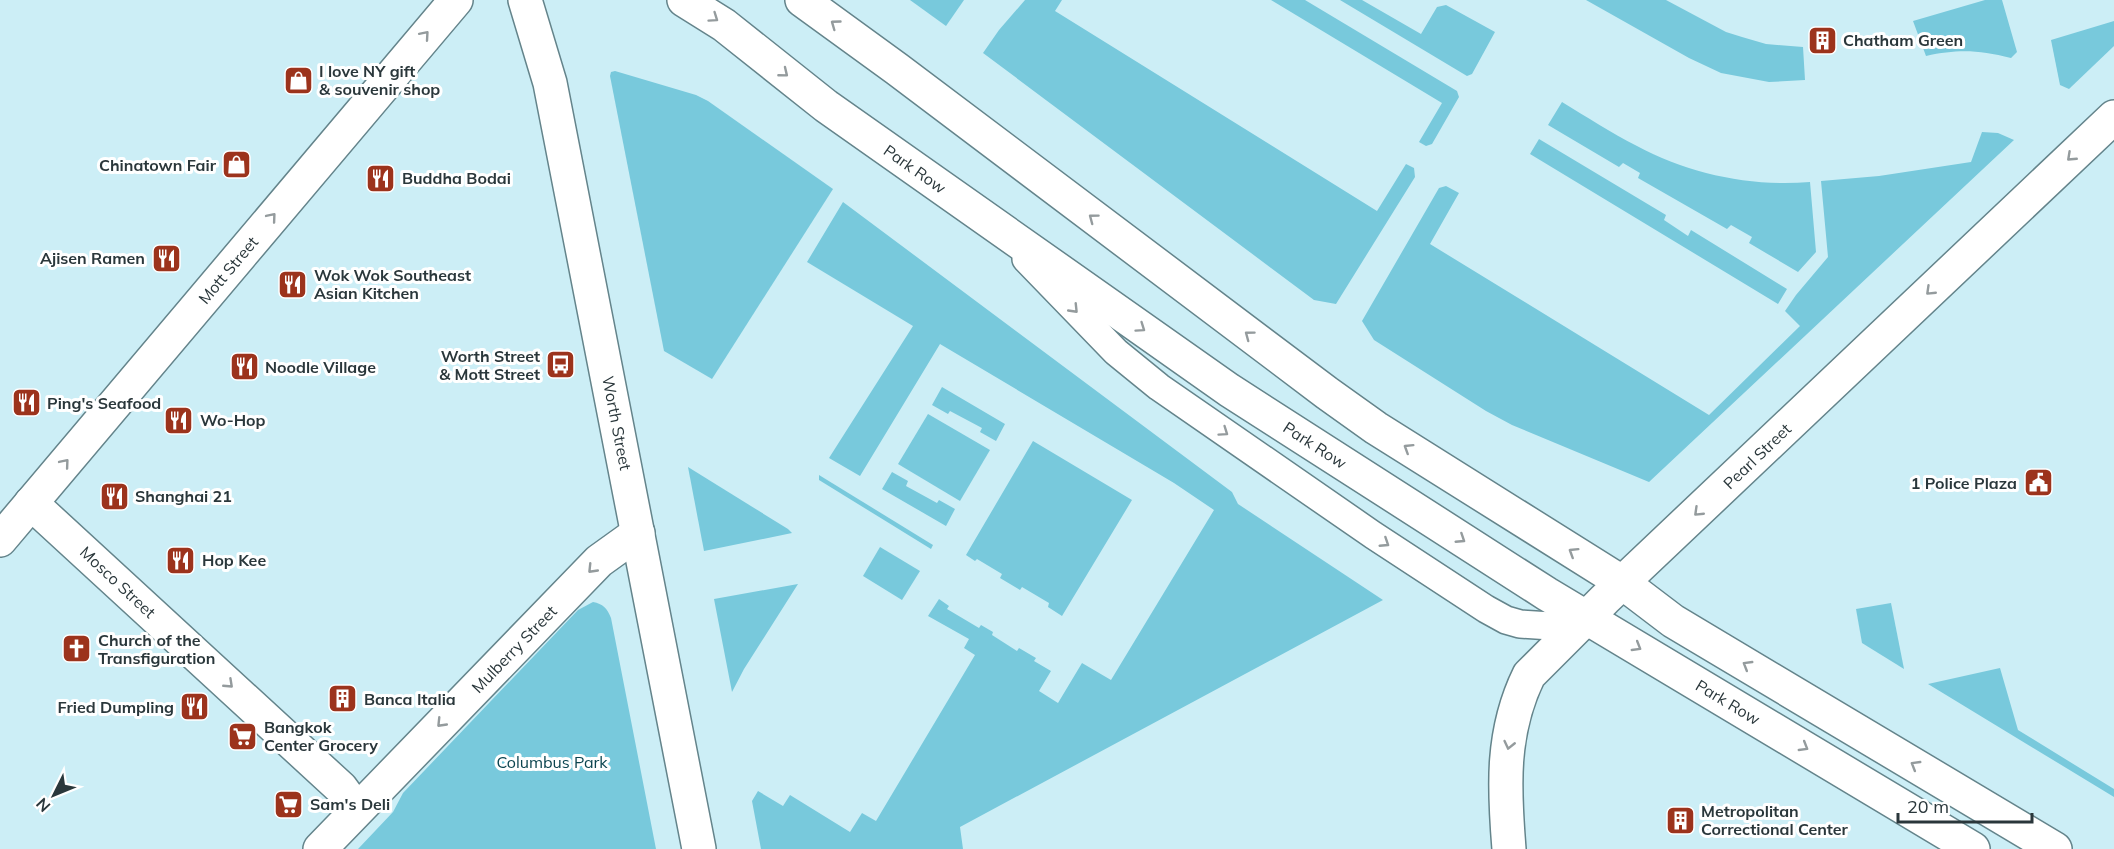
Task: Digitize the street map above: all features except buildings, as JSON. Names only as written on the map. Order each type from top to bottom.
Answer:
[{"type":"street","name":"Mott Street","points":[[0,540],[456,0]]},
{"type":"street","name":"Worth Street","points":[[525,0],[550,83],[699,849]]},
{"type":"street","name":"Park Row","points":[[684,0],[724,25],[826,106],[1229,390],[1586,617],[1973,849]]},
{"type":"street","points":[[802,0],[1327,393],[1386,434],[1623,583],[1673,621],[2055,849]]},
{"type":"street","name":"Pearl Street","points":[[1509,849],[1505,801],[1505,759],[1523,688],[1529,675],[1586,617],[2114,117]]},
{"type":"street","name":"Mosco Street","points":[[32,503],[332,778],[347,795],[354,813]]},
{"type":"street","name":"Mulberry Street","points":[[320,849],[599,561],[638,533]]},
{"type":"lane","points":[[990,221],[1116,352],[1159,387],[1374,535],[1506,620],[1520,624],[1551,626],[1586,617]]},
{"type":"green space","points":[[910,0],[964,0],[946,26]]},
{"type":"green space","points":[[1025,0],[1062,0],[1055,11],[1377,211],[1406,164],[1414,168],[1415,177],[1336,304],[1314,300],[983,53]]},
{"type":"green space","points":[[1271,0],[1305,0],[1457,91],[1459,97],[1432,144],[1426,146],[1419,142],[1442,103]]},
{"type":"green space","points":[[1340,0],[1362,0],[1421,34],[1437,7],[1446,5],[1495,32],[1472,74],[1467,76]]},
{"type":"green space","points":[[1586,0],[1666,0],[1726,32],[1766,44],[1803,47],[1805,80],[1769,82],[1721,73],[1689,58]]},
{"type":"green space","points":[[1985,0],[2002,0],[2017,52],[2011,58],[1969,51],[1926,56],[1913,21]]},
{"type":"green space","points":[[2114,21],[2114,46],[2069,89],[2060,85],[2051,40]]},
{"type":"green space","points":[[615,71],[696,95],[708,101],[833,189],[712,379],[664,351],[610,76],[611,72]]},
{"type":"green space","points":[[1562,102],[1627,141],[1657,156],[1699,171],[1743,180],[1810,182],[1816,252],[1798,272],[1749,243],[1752,237],[1731,225],[1727,229],[1638,178],[1640,173],[1623,163],[1619,167],[1548,125]]},
{"type":"green space","points":[[1982,132],[1998,133],[2014,140],[1649,482],[1512,425],[1486,411],[1374,340],[1362,321],[1439,188],[1446,186],[1459,193],[1430,244],[1709,415],[1800,326],[1785,311],[1828,257],[1821,181],[1879,176],[1971,162]]},
{"type":"green space","points":[[1539,139],[1666,215],[1664,220],[1688,236],[1691,230],[1787,289],[1778,304],[1530,154]]},
{"type":"green space","points":[[843,202],[1232,492],[1238,504],[1383,600],[960,827],[963,849],[761,849],[752,801],[758,791],[783,806],[790,795],[850,832],[862,813],[876,821],[975,655],[964,648],[969,639],[928,616],[939,599],[949,606],[947,609],[979,628],[981,625],[993,632],[992,635],[1017,651],[1019,648],[1036,658],[1034,661],[1051,671],[1039,691],[1058,703],[1082,663],[1111,680],[1214,510],[1174,483],[940,344],[860,476],[829,458],[913,326],[807,262]]},
{"type":"green space","points":[[942,387],[1005,424],[996,441],[980,432],[982,428],[950,411],[948,414],[932,405]]},
{"type":"green space","points":[[928,414],[990,450],[960,501],[898,464]]},
{"type":"green space","points":[[1033,441],[1132,500],[1062,616],[1048,607],[1049,603],[1022,587],[1020,590],[1000,578],[1002,574],[966,555]]},
{"type":"green space","points":[[688,467],[788,529],[792,533],[704,551]]},
{"type":"green space","points":[[892,472],[908,481],[906,486],[937,503],[939,500],[955,509],[946,526],[882,489]]},
{"type":"green space","points":[[819,475],[933,545],[931,549],[819,480]]},
{"type":"green space","points":[[880,547],[920,571],[902,600],[863,576]]},
{"type":"green space","points":[[798,584],[744,669],[732,692],[714,599]]},
{"type":"green space","name":"Columbus Park","points":[[593,602],[604,607],[611,618],[656,849],[358,849],[393,812],[403,793],[578,610]]},
{"type":"green space","points":[[1891,603],[1904,669],[1862,643],[1856,609]]},
{"type":"green space","points":[[2000,668],[2018,730],[2114,789],[2114,797],[1928,684]]},
{"type":"place","name":"Chatham Green","points":[[1822,40]]},
{"type":"place","name":"I love NY gift & souvenir shop","points":[[298,80]]},
{"type":"place","name":"Chinatown Fair","points":[[237,165]]},
{"type":"place","name":"Buddha Bodai","points":[[381,178]]},
{"type":"place","name":"Ajisen Ramen","points":[[166,258]]},
{"type":"place","name":"Wok Wok Southeast Asian Kitchen","points":[[293,284]]},
{"type":"place","name":"Worth Street & Mott Street","points":[[561,365]]},
{"type":"place","name":"Noodle Village","points":[[244,367]]},
{"type":"place","name":"Ping's Seafood","points":[[26,403]]},
{"type":"place","name":"Wo-Hop","points":[[179,420]]},
{"type":"place","name":"1 Police Plaza","points":[[2038,483]]},
{"type":"place","name":"Shanghai 21","points":[[114,496]]},
{"type":"place","name":"Hop Kee","points":[[181,560]]},
{"type":"place","name":"Church of the Transfiguration","points":[[77,649]]},
{"type":"place","name":"Banca Italia","points":[[343,699]]},
{"type":"place","name":"Fried Dumpling","points":[[195,707]]},
{"type":"place","name":"Bangkok Center Grocery","points":[[243,736]]},
{"type":"place","name":"Sam's Deli","points":[[289,804]]},
{"type":"place","name":"Metropolitan Correctional Center","points":[[1680,820]]}]
